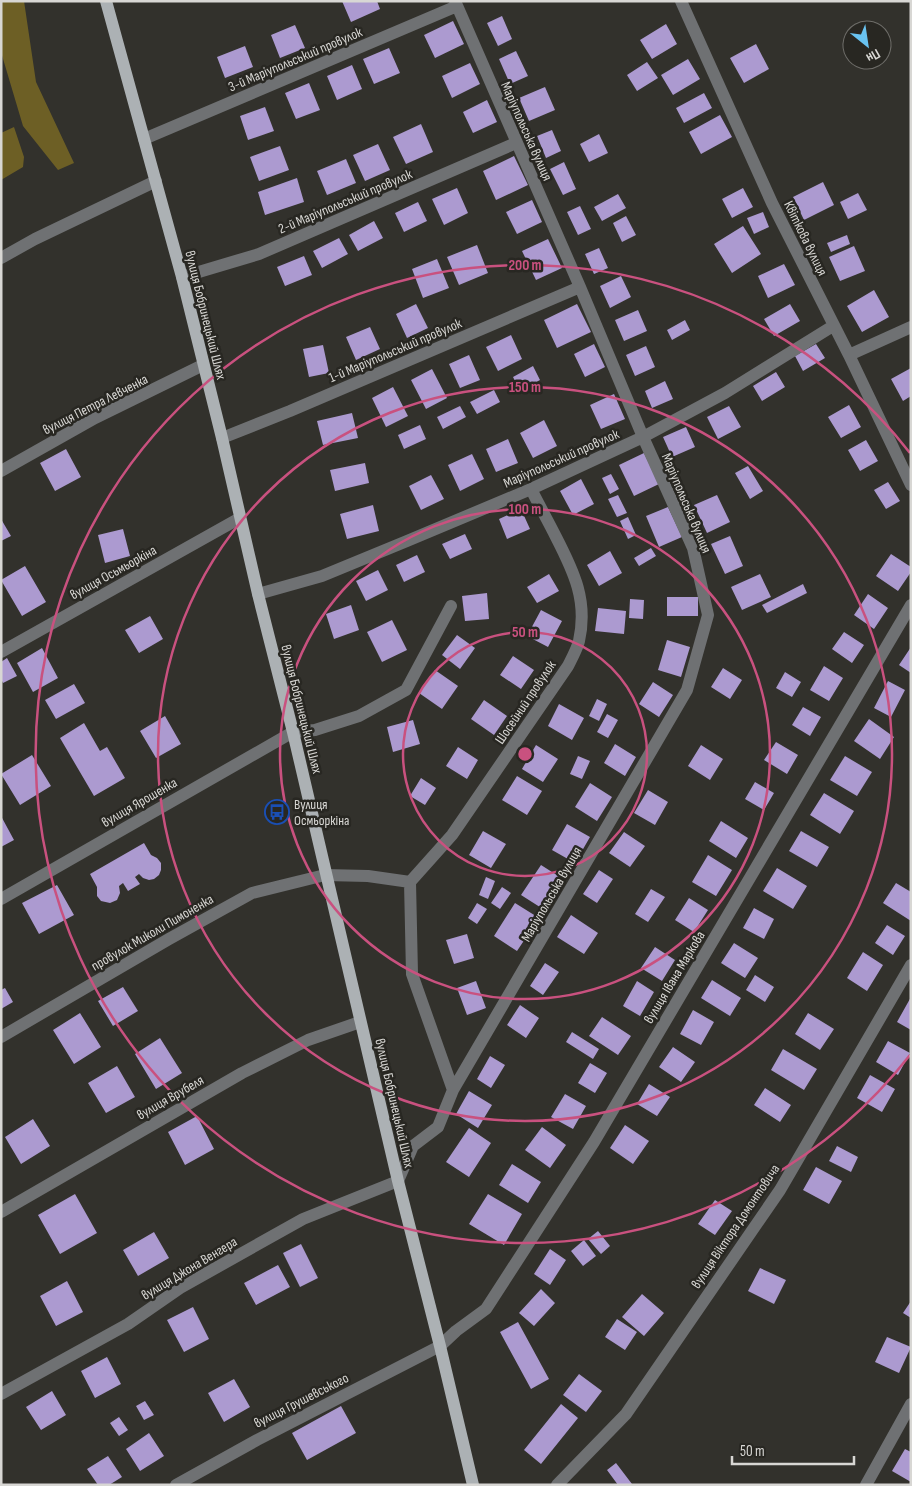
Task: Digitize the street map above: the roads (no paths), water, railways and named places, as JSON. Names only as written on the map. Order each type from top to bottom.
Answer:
[{"type":"main road","name":"вулиця Бобринецький Шлях","points":[[108,2],[182,277],[222,438],[398,1182],[440,1346],[472,1485]]},
{"type":"street","name":"Квіткова вулиця","points":[[681,1],[772,203],[849,355],[911,485]]},
{"type":"street","name":"3-й Маріупольський провулок","points":[[144,139],[456,3]]},
{"type":"street","name":"Маріупольська вулиця","points":[[398,1182],[413,1146],[438,1127],[453,1090],[687,690],[708,615],[693,548],[643,437],[456,3]]},
{"type":"street","name":"2-й Маріупольський провулок","points":[[182,277],[259,254],[516,143]]},
{"type":"street","points":[[1,258],[35,239],[156,181]]},
{"type":"street","name":"1-й Маріупольський провулок","points":[[222,438],[290,411],[580,287]]},
{"type":"street","name":"Маріупольський провулок","points":[[258,594],[322,576],[531,489],[643,437],[724,393],[833,326]]},
{"type":"street","points":[[849,355],[911,326]]},
{"type":"street","name":"вулиця Петра Левченка","points":[[1,471],[95,418],[203,366]]},
{"type":"street","name":"Шосейний провулок","points":[[410,882],[452,835],[568,666],[578,643],[582,616],[579,588],[571,567],[531,489]]},
{"type":"street","name":"вулиця Осьмьоркіна","points":[[1,652],[240,518]]},
{"type":"street","name":"вулиця Івана Маркова","points":[[440,1346],[456,1331],[486,1309],[594,1142],[911,605]]},
{"type":"street","points":[[293,732],[315,730],[359,716],[406,690],[450,606]]},
{"type":"street","name":"вулиця Ярошенка","points":[[1,898],[293,732]]},
{"type":"street","name":"провулок Миколи Пимоненка","points":[[1,1037],[252,893],[326,875],[368,876],[410,882]]},
{"type":"street","points":[[410,882],[412,974],[453,1090]]},
{"type":"street","name":"вулиця Віктора Домонтовича","points":[[557,1485],[626,1414],[780,1190],[911,965]]},
{"type":"street","name":"вулиця Врубеля","points":[[1,1212],[242,1073],[308,1040],[360,1022]]},
{"type":"street","name":"вулиця Джона Венгера","points":[[1,1394],[128,1324],[180,1288],[303,1219],[398,1182]]},
{"type":"street","name":"вулиця Грушевського","points":[[176,1485],[257,1440],[440,1346]]},
{"type":"street","points":[[866,1485],[911,1404]]},
{"type":"place","name":"Вулиця Осмьоркіна","points":[[277,812]]}]
